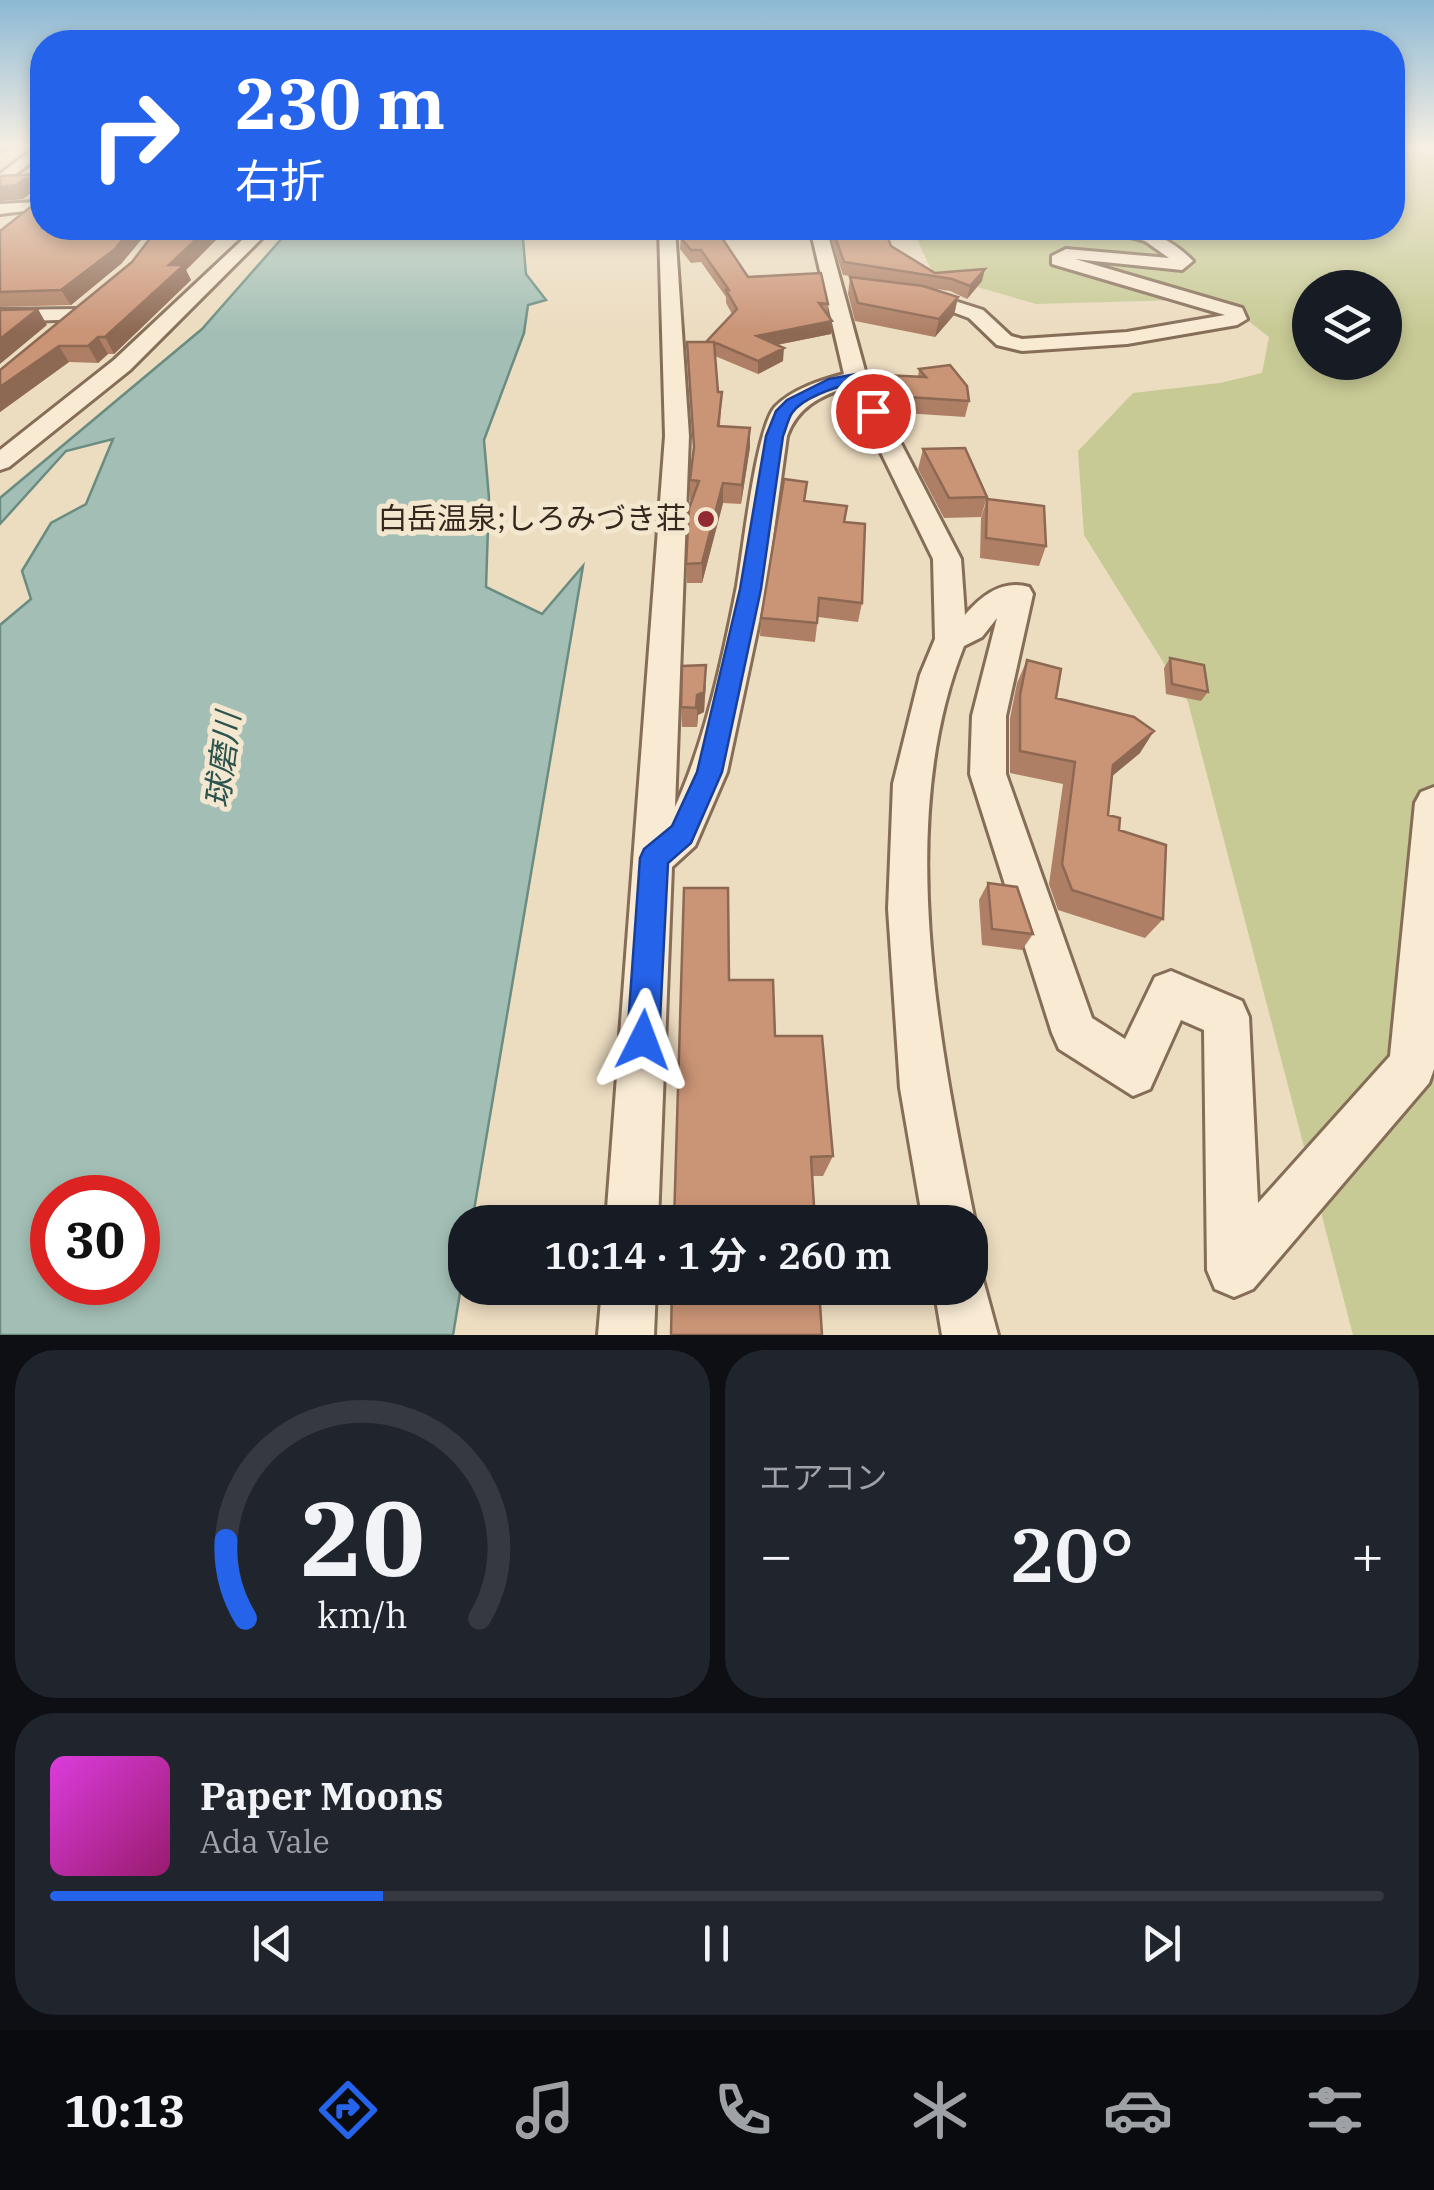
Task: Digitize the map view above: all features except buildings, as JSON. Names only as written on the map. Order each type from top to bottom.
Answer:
[{"type":"street","points":[[0,462],[122,365],[252,240]]},
{"type":"street","points":[[633,1205],[677,436],[668,240]]},
{"type":"street","points":[[823,240],[841,284],[856,378],[947,559],[951,639],[936,675],[911,784],[909,909],[924,1088],[946,1205]]},
{"type":"street","points":[[900,292],[976,314],[1004,341],[1022,345],[1127,338],[1237,319],[1235,312],[1200,299],[1058,260],[1066,254],[1078,254],[1171,264],[1184,261],[1154,240]]},
{"type":"street","points":[[0,316],[85,309],[50,339]]},
{"type":"street","points":[[654,858],[681,834],[709,772],[751,589],[775,436],[784,411],[823,387],[856,378]]},
{"type":"street","points":[[951,639],[970,628],[993,602],[1018,594],[989,716],[988,774],[1075,1033],[1132,1072],[1170,993],[1226,1017],[1234,1270],[1412,1066],[1434,804]]},
{"type":"street","points":[[626,1335],[627,1305]]},
{"type":"street","points":[[964,1305],[970,1335]]},
{"type":"green space","points":[[1405,208],[1434,208],[1434,1335],[1353,1335],[1188,702],[1084,535],[1078,451],[1133,393],[1220,383],[1262,373],[1269,337],[1220,299],[1036,304],[933,274],[917,240],[1405,240]]},
{"type":"water","name":"球磨川","points":[[280,240],[523,240],[526,274],[546,300],[528,305],[524,333],[484,440],[489,498],[486,587],[542,614],[583,566],[475,1205],[448,1205],[448,1305],[458,1305],[453,1335],[0,1335],[0,625],[31,599],[22,571],[51,523],[86,504],[113,439],[66,451],[0,524],[0,498],[202,329]]},
{"type":"place","name":"白岳温泉;しろみづき荘","points":[[706,519]]},
{"type":"route","points":[[643,1040],[654,858],[681,834],[709,772],[751,589],[775,436],[784,411],[835,382],[856,378],[873,411]]}]
